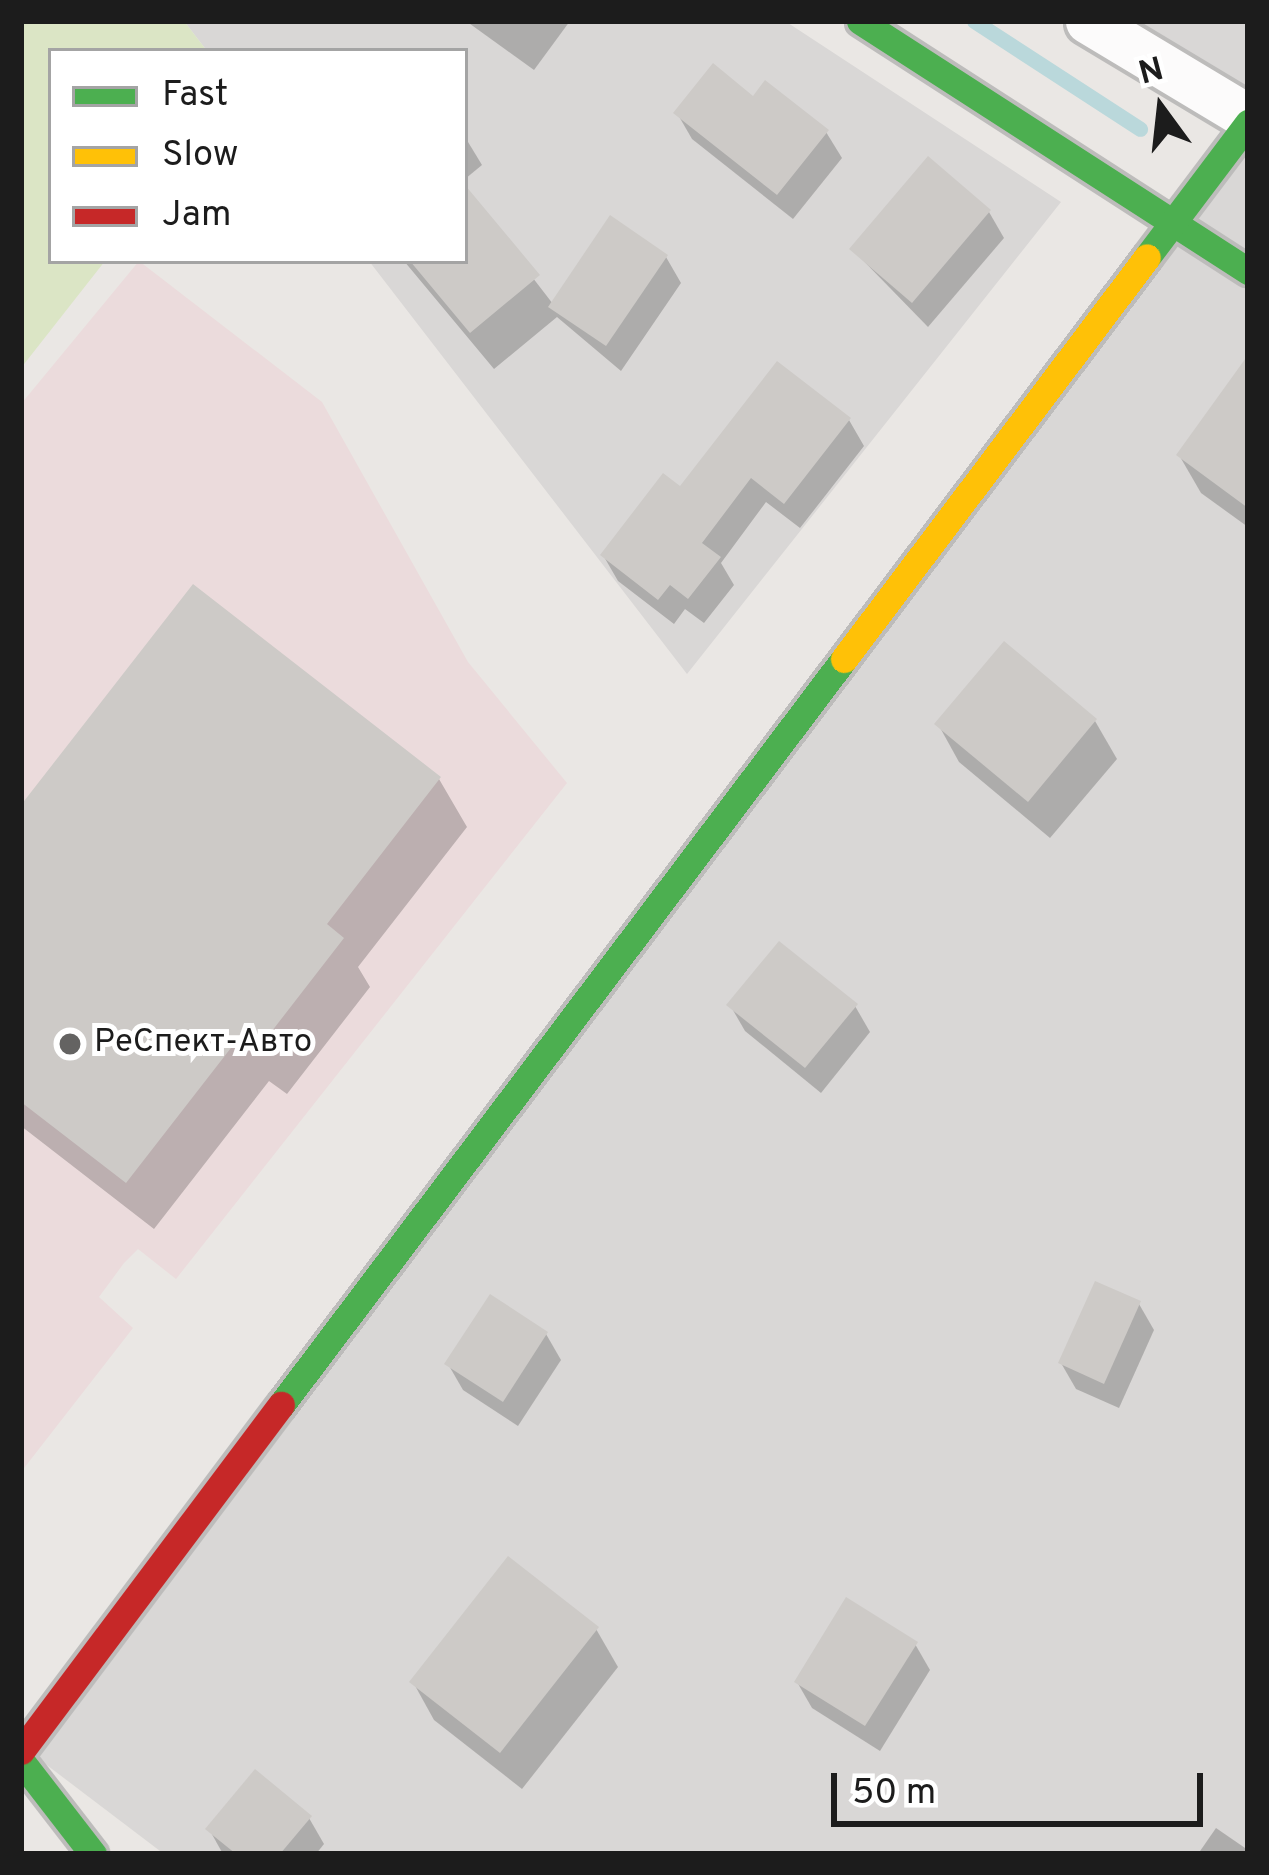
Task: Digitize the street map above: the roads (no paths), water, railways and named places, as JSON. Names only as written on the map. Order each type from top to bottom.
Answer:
[{"type":"street","points":[[860,21],[1248,271]]},
{"type":"street","points":[[21,1751],[1248,120],[1088,21]]},
{"type":"street","points":[[21,1761],[93,1854]]},
{"type":"waterway","points":[[974,21],[1140,129]]},
{"type":"place","name":"РеСпект-Авто","points":[[70,1044]]}]
